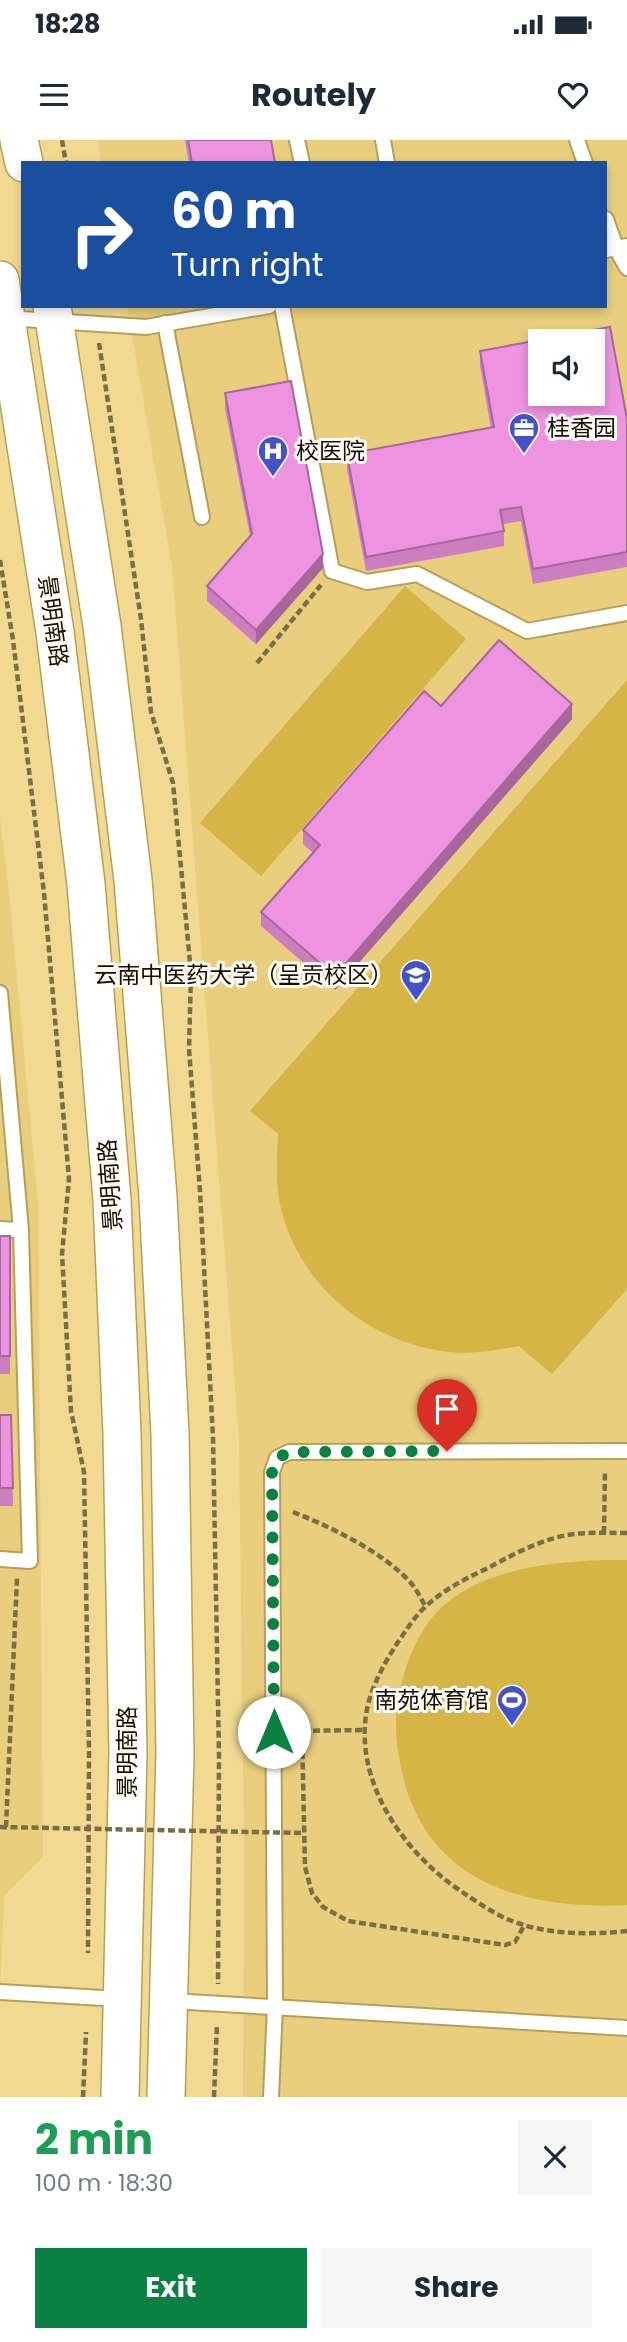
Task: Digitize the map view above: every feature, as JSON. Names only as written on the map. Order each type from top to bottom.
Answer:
[{"type":"street","points":[[19,140],[24,161]]},
{"type":"street","name":"景明南路","points":[[0,280],[55,632],[86,884],[111,1200],[122,1433],[128,1753],[105,1998],[120,2097]]},
{"type":"street","name":"景明南路","points":[[53,314],[102,626],[133,880],[158,1198],[170,1434],[174,1725],[166,2097]]},
{"type":"lane","points":[[297,140],[302,161]]},
{"type":"lane","points":[[383,140],[387,161]]},
{"type":"lane","points":[[577,140],[584,161]]},
{"type":"lane","points":[[607,222],[616,248],[627,268]]},
{"type":"lane","points":[[6,318],[53,314],[146,327],[257,308]]},
{"type":"lane","points":[[282,308],[332,571],[367,582],[418,573],[527,631],[627,613]]},
{"type":"lane","points":[[165,323],[202,517]]},
{"type":"lane","points":[[0,993],[5,1096],[21,1230],[30,1561],[0,1559]]},
{"type":"lane","points":[[0,1230],[21,1230]]},
{"type":"lane","points":[[271,2097],[275,2006],[272,1472],[278,1458],[289,1452],[627,1451]]},
{"type":"lane","points":[[0,1992],[105,1998]]},
{"type":"lane","points":[[169,2001],[627,2028]]},
{"type":"path","points":[[62,140],[66,161]]},
{"type":"path","points":[[0,560],[13,640],[44,893],[69,1178],[62,1254],[71,1411],[84,1472],[89,1751],[105,1998],[83,2097]]},
{"type":"path","points":[[257,663],[332,571]]},
{"type":"path","points":[[604,1533],[605,1451]]},
{"type":"path","points":[[272,1512],[292,1511],[325,1524],[356,1542],[389,1564],[412,1584],[426,1607]]},
{"type":"path","points":[[627,1533],[577,1533],[549,1539],[473,1575],[442,1593],[404,1633],[375,1683],[367,1708],[365,1730],[366,1758],[377,1791],[395,1826],[415,1853],[443,1879],[507,1919],[549,1931],[596,1935],[627,1931]]},
{"type":"path","points":[[18,1560],[3,1827],[304,1833]]},
{"type":"path","points":[[274,1732],[365,1730]]},
{"type":"path","points":[[302,1731],[304,1867],[312,1893],[323,1907],[348,1921],[505,1945],[515,1942],[525,1924]]},
{"type":"shaded area","name":"云南中医药大学（呈贡校区）","points":[[98,140],[627,140],[627,2097],[243,2097],[244,1843],[239,1440],[172,567],[127,308],[607,308],[607,161],[101,161]]},
{"type":"shaded area","points":[[405,586],[466,639],[261,876],[200,823]]},
{"type":"shaded area","points":[[627,680],[627,1289],[552,1374],[519,1346],[467,1353],[421,1347],[367,1324],[343,1307],[322,1287],[305,1264],[281,1209],[277,1172],[278,1134],[250,1111]]},
{"type":"shaded area","points":[[0,818],[38,1204],[43,1857],[4,1896],[0,2002]]},
{"type":"shaded area","name":"南苑体育馆","points":[[627,1560],[627,1905],[556,1903],[491,1885],[463,1869],[439,1847],[419,1819],[405,1784],[397,1745],[397,1705],[406,1667],[423,1630],[440,1609],[457,1595],[496,1576],[517,1570]]},
{"type":"building","points":[[188,140],[271,140],[275,161],[192,161]]},
{"type":"building","name":"桂香园","points":[[610,327],[627,419],[627,552],[533,569],[521,507],[500,510],[504,531],[366,557],[347,454],[494,427],[480,351],[528,342],[528,406],[605,406],[605,329],[599,329]]},
{"type":"building","name":"校医院","points":[[291,381],[323,554],[256,630],[207,586],[252,534],[225,393]]},
{"type":"building","points":[[499,640],[572,704],[335,976],[261,912],[320,845],[303,830],[424,691],[441,706]]},
{"type":"building","points":[[0,1236],[10,1236],[10,1356],[0,1356]]},
{"type":"building","points":[[0,1415],[11,1415],[13,1488],[0,1488]]},
{"type":"place","name":"桂香园","points":[[524,455]]},
{"type":"place","name":"校医院","points":[[273,478]]},
{"type":"place","name":"云南中医药大学（呈贡校区）","points":[[416,1002]]},
{"type":"place","name":"南苑体育馆","points":[[512,1727]]},
{"type":"route","points":[[274,1732],[272,1472],[278,1458],[289,1452],[447,1451]]}]
